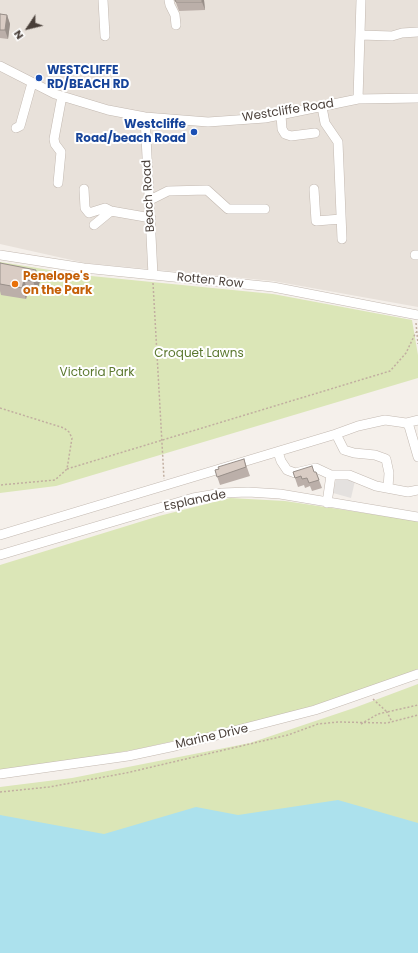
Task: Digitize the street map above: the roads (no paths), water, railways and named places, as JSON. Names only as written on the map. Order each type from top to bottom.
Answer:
[{"type":"street","points":[[103,0],[105,36]]},
{"type":"street","points":[[169,0],[175,15],[176,25]]},
{"type":"street","points":[[358,99],[361,0]]},
{"type":"street","points":[[360,35],[392,36],[402,33],[418,32]]},
{"type":"street","name":"Westcliffe Road","points":[[0,66],[32,83],[62,96],[108,110],[145,117],[208,122],[265,118],[358,99],[418,98]]},
{"type":"street","points":[[16,128],[20,126],[32,83]]},
{"type":"street","points":[[58,183],[61,152],[54,139],[62,96]]},
{"type":"street","points":[[322,107],[325,123],[338,142],[342,239]]},
{"type":"street","points":[[280,115],[282,129],[286,134],[291,136],[315,133]]},
{"type":"street","name":"Beach Road","points":[[145,117],[153,275]]},
{"type":"street","points":[[84,189],[85,208],[89,213],[105,208],[111,211],[151,218]]},
{"type":"street","points":[[314,189],[316,220],[341,219]]},
{"type":"street","points":[[150,200],[168,191],[207,190],[228,209],[265,210]]},
{"type":"street","points":[[94,224],[111,211]]},
{"type":"street","name":"Rotten Row","points":[[0,255],[84,268],[273,287],[417,315]]},
{"type":"street","points":[[0,535],[278,452],[358,426],[385,420],[406,423],[418,420]]},
{"type":"street","points":[[406,423],[409,426],[418,457]]},
{"type":"street","points":[[336,434],[344,450],[354,453],[375,455],[386,460],[389,473],[388,488]]},
{"type":"street","points":[[278,452],[286,470],[296,473],[316,468],[331,475],[349,475],[376,486],[408,492],[418,490]]},
{"type":"street","points":[[327,503],[331,475]]},
{"type":"street","name":"Esplanade","points":[[0,555],[206,496],[248,492],[280,494],[418,517]]},
{"type":"street","name":"Marine Drive","points":[[0,774],[128,756],[182,744],[315,710],[418,674]]},
{"type":"water","points":[[338,800],[418,823],[418,953],[0,953],[0,815],[104,834],[196,807],[238,815]]},
{"type":"place","name":"WESTCLIFFE RD/BEACH RD","points":[[39,78]]},
{"type":"place","name":"Westcliffe Road/beach Road","points":[[194,132]]},
{"type":"place","name":"Penelope's on the Park","points":[[15,284]]},
{"type":"park label","name":"Croquet Lawns","points":[[199,354]]},
{"type":"park label","name":"Victoria Park","points":[[97,373]]}]
